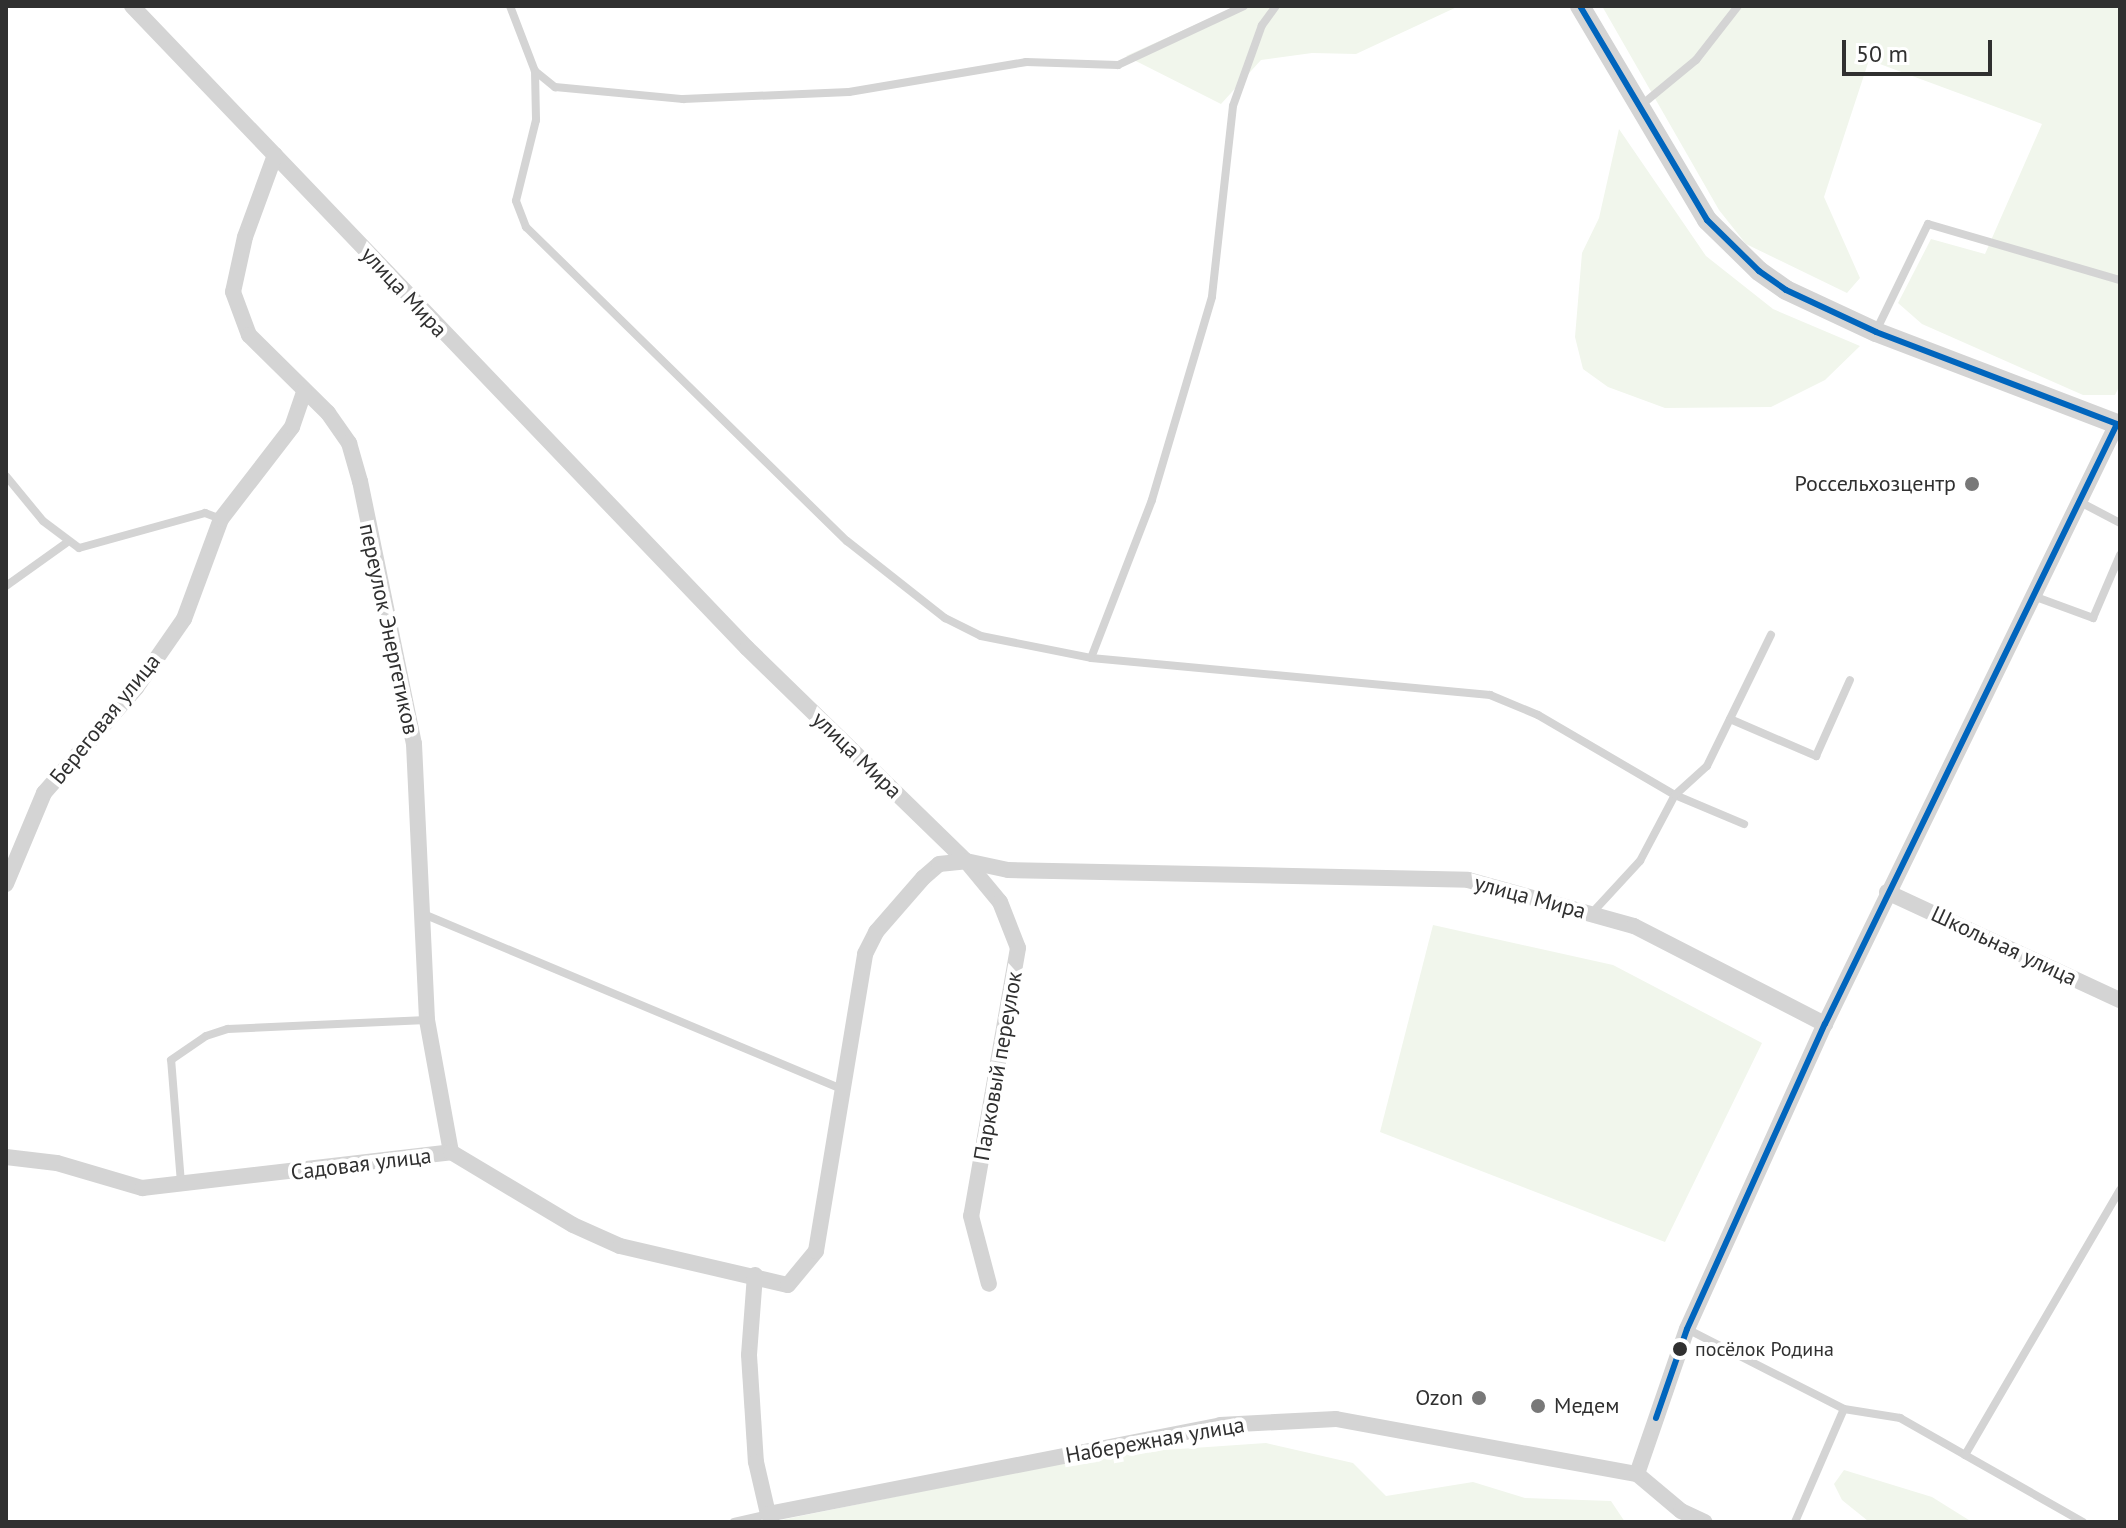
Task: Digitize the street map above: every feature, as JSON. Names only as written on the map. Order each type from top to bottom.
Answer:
[{"type":"street","name":"улица Мира","points":[[132,6],[747,648],[966,861],[1008,870],[1468,880],[1634,926],[1825,1024]]},
{"type":"street","points":[[1580,6],[1707,220],[1759,271],[1786,290],[1876,332],[2118,425],[2036,597],[1887,892],[1687,1329],[1637,1474],[1681,1511],[1705,1522]]},
{"type":"street","name":"переулок Энергетиков","points":[[275,155],[245,237],[233,292],[249,335],[328,413],[349,443],[360,481],[414,744],[427,1020],[451,1152]]},
{"type":"street","name":"Береговая улица","points":[[6,884],[44,793],[136,688],[184,619],[221,519],[292,427],[304,392]]},
{"type":"street","points":[[840,1088],[858,980],[876,932],[939,864],[966,861]]},
{"type":"street","name":"Парковый переулок","points":[[966,861],[1000,902],[1018,948],[971,1216],[989,1284]]},
{"type":"street","name":"Школьная улица","points":[[1887,892],[2120,1000]]},
{"type":"street","name":"Садовая улица","points":[[6,1157],[57,1163],[142,1188],[182,1186],[451,1152],[608,1241],[788,1285],[816,1251],[840,1088]]},
{"type":"street","points":[[755,1275],[749,1355],[756,1462],[768,1514]]},
{"type":"street","name":"Набережная улица","points":[[768,1514],[1220,1425],[1321,1420],[1637,1474]]},
{"type":"lane","points":[[510,6],[535,71],[536,120],[516,201],[526,227],[847,541],[945,618],[981,636],[1091,658],[1490,695],[1538,715],[1675,795],[1744,824]]},
{"type":"lane","points":[[535,71],[555,87],[683,99],[849,92],[1026,62],[1118,65],[1244,6]]},
{"type":"lane","points":[[1091,658],[1152,500],[1212,297],[1233,106],[1262,25],[1276,6]]},
{"type":"lane","points":[[1639,108],[1696,60],[1738,6]]},
{"type":"lane","points":[[1876,332],[1928,224],[2120,280]]},
{"type":"lane","points":[[6,476],[66,543],[89,547],[205,513],[221,519]]},
{"type":"lane","points":[[2082,503],[2120,523]]},
{"type":"lane","points":[[6,586],[66,543]]},
{"type":"lane","points":[[2036,597],[2093,618],[2120,555]]},
{"type":"lane","points":[[1591,914],[1640,861],[1675,795],[1707,766],[1771,635]]},
{"type":"lane","points":[[1730,719],[1816,756],[1850,680]]},
{"type":"lane","points":[[421,913],[840,1088]]},
{"type":"lane","points":[[182,1186],[171,1060],[206,1036],[228,1029],[427,1020]]},
{"type":"lane","points":[[1965,1455],[2120,1190]]},
{"type":"lane","points":[[1687,1329],[1844,1409],[1900,1418],[2083,1522]]},
{"type":"lane","points":[[1795,1522],[1844,1409]]},
{"type":"lane","name":"Набережная улица","points":[[734,1522],[768,1514]]},
{"type":"shaded area","points":[[1237,6],[1459,6],[1356,54],[1312,53],[1261,60],[1221,104],[1126,56]]},
{"type":"shaded area","points":[[1602,6],[2120,6],[2120,385],[2115,395],[2083,395],[1922,324],[1898,303],[1931,239],[1985,254],[2042,124],[1869,60],[1824,197],[1860,278],[1847,293],[1746,244],[1719,210]]},
{"type":"shaded area","points":[[1619,129],[1706,256],[1773,309],[1860,346],[1825,380],[1771,407],[1665,408],[1608,387],[1583,369],[1575,337],[1582,253],[1599,218]]},
{"type":"shaded area","points":[[1433,925],[1613,965],[1762,1043],[1665,1242],[1380,1132]]},
{"type":"shaded area","points":[[1266,1443],[1353,1463],[1386,1496],[1473,1482],[1525,1498],[1611,1501],[1625,1522],[771,1522],[1106,1454]]},
{"type":"shaded area","points":[[1844,1470],[1932,1497],[1972,1522],[1868,1521],[1842,1500],[1834,1484]]},
{"type":"transit line","points":[[1580,6],[1707,220],[1759,271],[1786,290],[1876,332],[2117,424]]},
{"type":"transit line","points":[[1656,1418],[1687,1329],[1825,1024],[2117,424]]},
{"type":"place","name":"Россельхозцентр","points":[[1972,484]]},
{"type":"place","name":"посёлок Родина","points":[[1680,1349]]},
{"type":"place","name":"Ozon","points":[[1479,1398]]},
{"type":"place","name":"Медем","points":[[1538,1406]]}]
